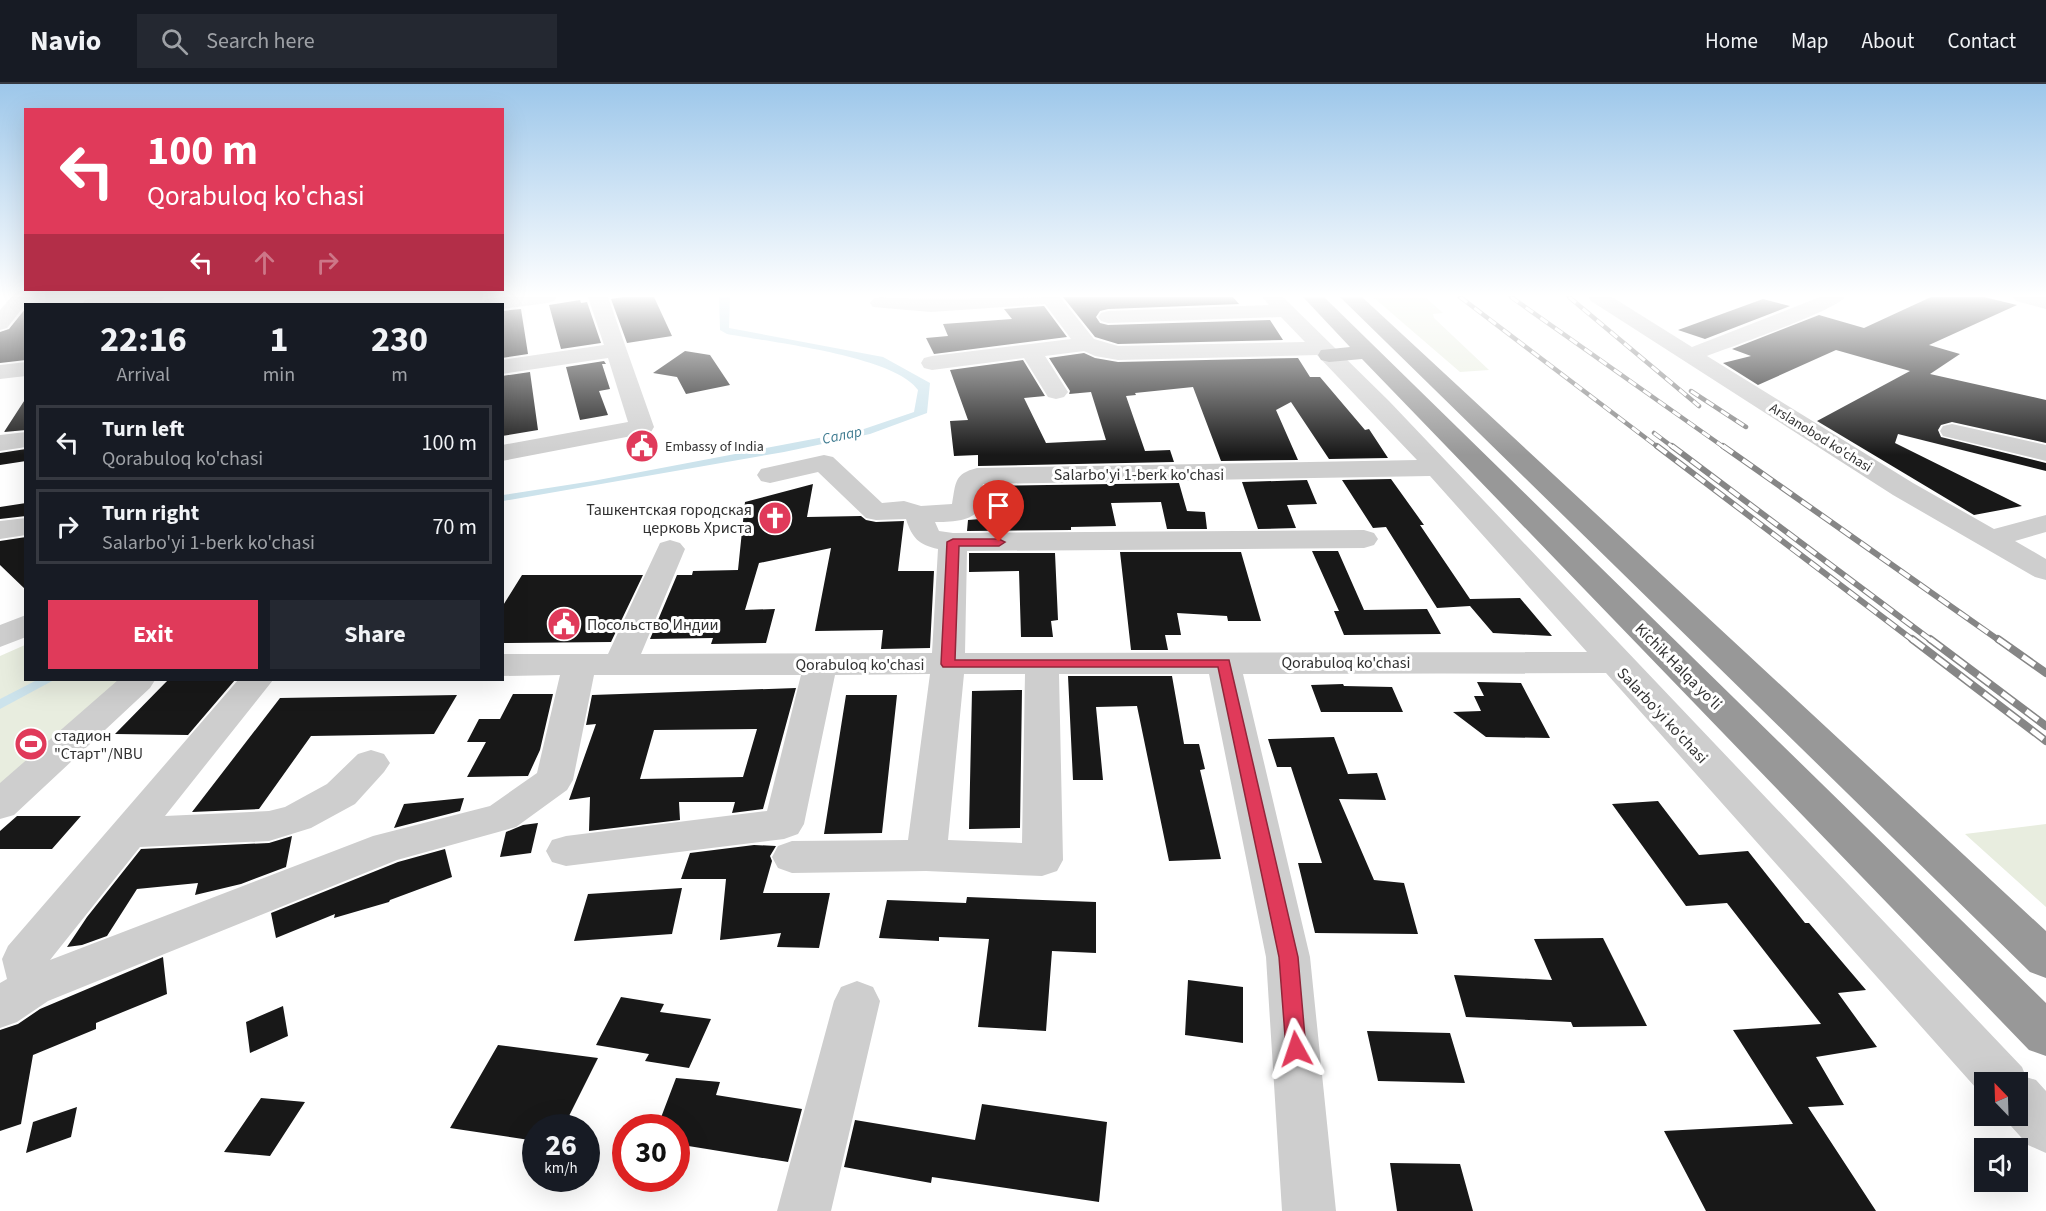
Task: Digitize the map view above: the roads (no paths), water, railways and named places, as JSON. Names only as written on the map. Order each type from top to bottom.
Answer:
[{"type":"highway","name":"Kichik Halqa yo'li","points":[[1364,350],[2046,1035]]},
{"type":"highway","points":[[1407,350],[2046,959]]},
{"type":"highway","points":[[1326,351],[1368,352]]},
{"type":"street","points":[[504,367],[616,350],[642,427],[504,453]]},
{"type":"street","points":[[932,363],[1042,350]]},
{"type":"street","points":[[1100,350],[1118,353],[1326,351]]},
{"type":"street","name":"Arslanobod ko'chasi","points":[[1681,350],[1903,489],[2046,572]]},
{"type":"street","points":[[1690,355],[1704,350]]},
{"type":"street","points":[[1031,351],[1056,392]]},
{"type":"street","name":"Salarbo'yi ko'chasi","points":[[1326,351],[1381,406],[1614,662],[1994,1072]]},
{"type":"street","points":[[0,372],[24,369]]},
{"type":"street","points":[[1952,430],[2046,453]]},
{"type":"street","points":[[0,443],[24,440]]},
{"type":"street","points":[[771,475],[824,463],[876,512],[904,509],[919,514],[926,536],[930,540],[953,542],[1364,539]]},
{"type":"street","name":"Salarbo'yi 1-berk ko'chasi","points":[[919,514],[954,513],[962,510],[965,508],[970,478],[977,476],[1437,468]]},
{"type":"street","points":[[1991,539],[2046,523]]},
{"type":"street","points":[[0,530],[24,526]]},
{"type":"street","points":[[926,855],[948,664],[953,542]]},
{"type":"street","points":[[620,665],[670,549]]},
{"type":"street","points":[[0,637],[24,626]]},
{"type":"street","name":"Qorabuloq ko'chasi","points":[[504,665],[1614,662]]},
{"type":"street","points":[[1224,663],[1288,957],[1309,1211]]},
{"type":"street","points":[[566,851],[784,824],[820,664]]},
{"type":"street","points":[[792,856],[926,855],[1042,860],[1042,664]]},
{"type":"street","points":[[16,998],[387,847],[502,817],[554,780],[579,665]]},
{"type":"street","points":[[0,805],[137,681]]},
{"type":"street","points":[[16,998],[24,959],[255,681]]},
{"type":"street","points":[[128,833],[269,826],[297,818],[341,794],[370,763]]},
{"type":"street","points":[[804,1211],[857,1001]]},
{"type":"street","points":[[2028,1108],[2046,1128]]},
{"type":"water","name":"Салар","points":[[818,350],[844,350],[883,357],[930,383],[927,413],[870,434],[784,452],[504,501],[504,495],[593,481],[861,430],[914,412],[918,390],[905,378],[859,359]]},
{"type":"water","points":[[35,681],[52,681],[0,709],[0,699]]},
{"type":"railway","points":[[1529,350],[1659,448]]},
{"type":"railway","points":[[1586,350],[1725,448]]},
{"type":"railway","points":[[1632,350],[1699,406]]},
{"type":"railway","points":[[1691,391],[1746,427]]},
{"type":"railway","points":[[1654,433],[1674,448]]},
{"type":"railway","points":[[1657,446],[1914,641]]},
{"type":"railway","points":[[1672,446],[1932,641]]},
{"type":"railway","points":[[1723,446],[2000,641]]},
{"type":"railway","points":[[1912,639],[2046,741]]},
{"type":"railway","points":[[1930,639],[2046,726]]},
{"type":"railway","points":[[1998,639],[2046,673]]},
{"type":"place","name":"Embassy of India","points":[[642,446]]},
{"type":"place","name":"Ташкентская городская церковь Христа","points":[[775,518]]},
{"type":"place","name":"Посольство Индии","points":[[564,624]]},
{"type":"place","name":"стадион \"Старт\"/NBU","points":[[31,744]]}]
